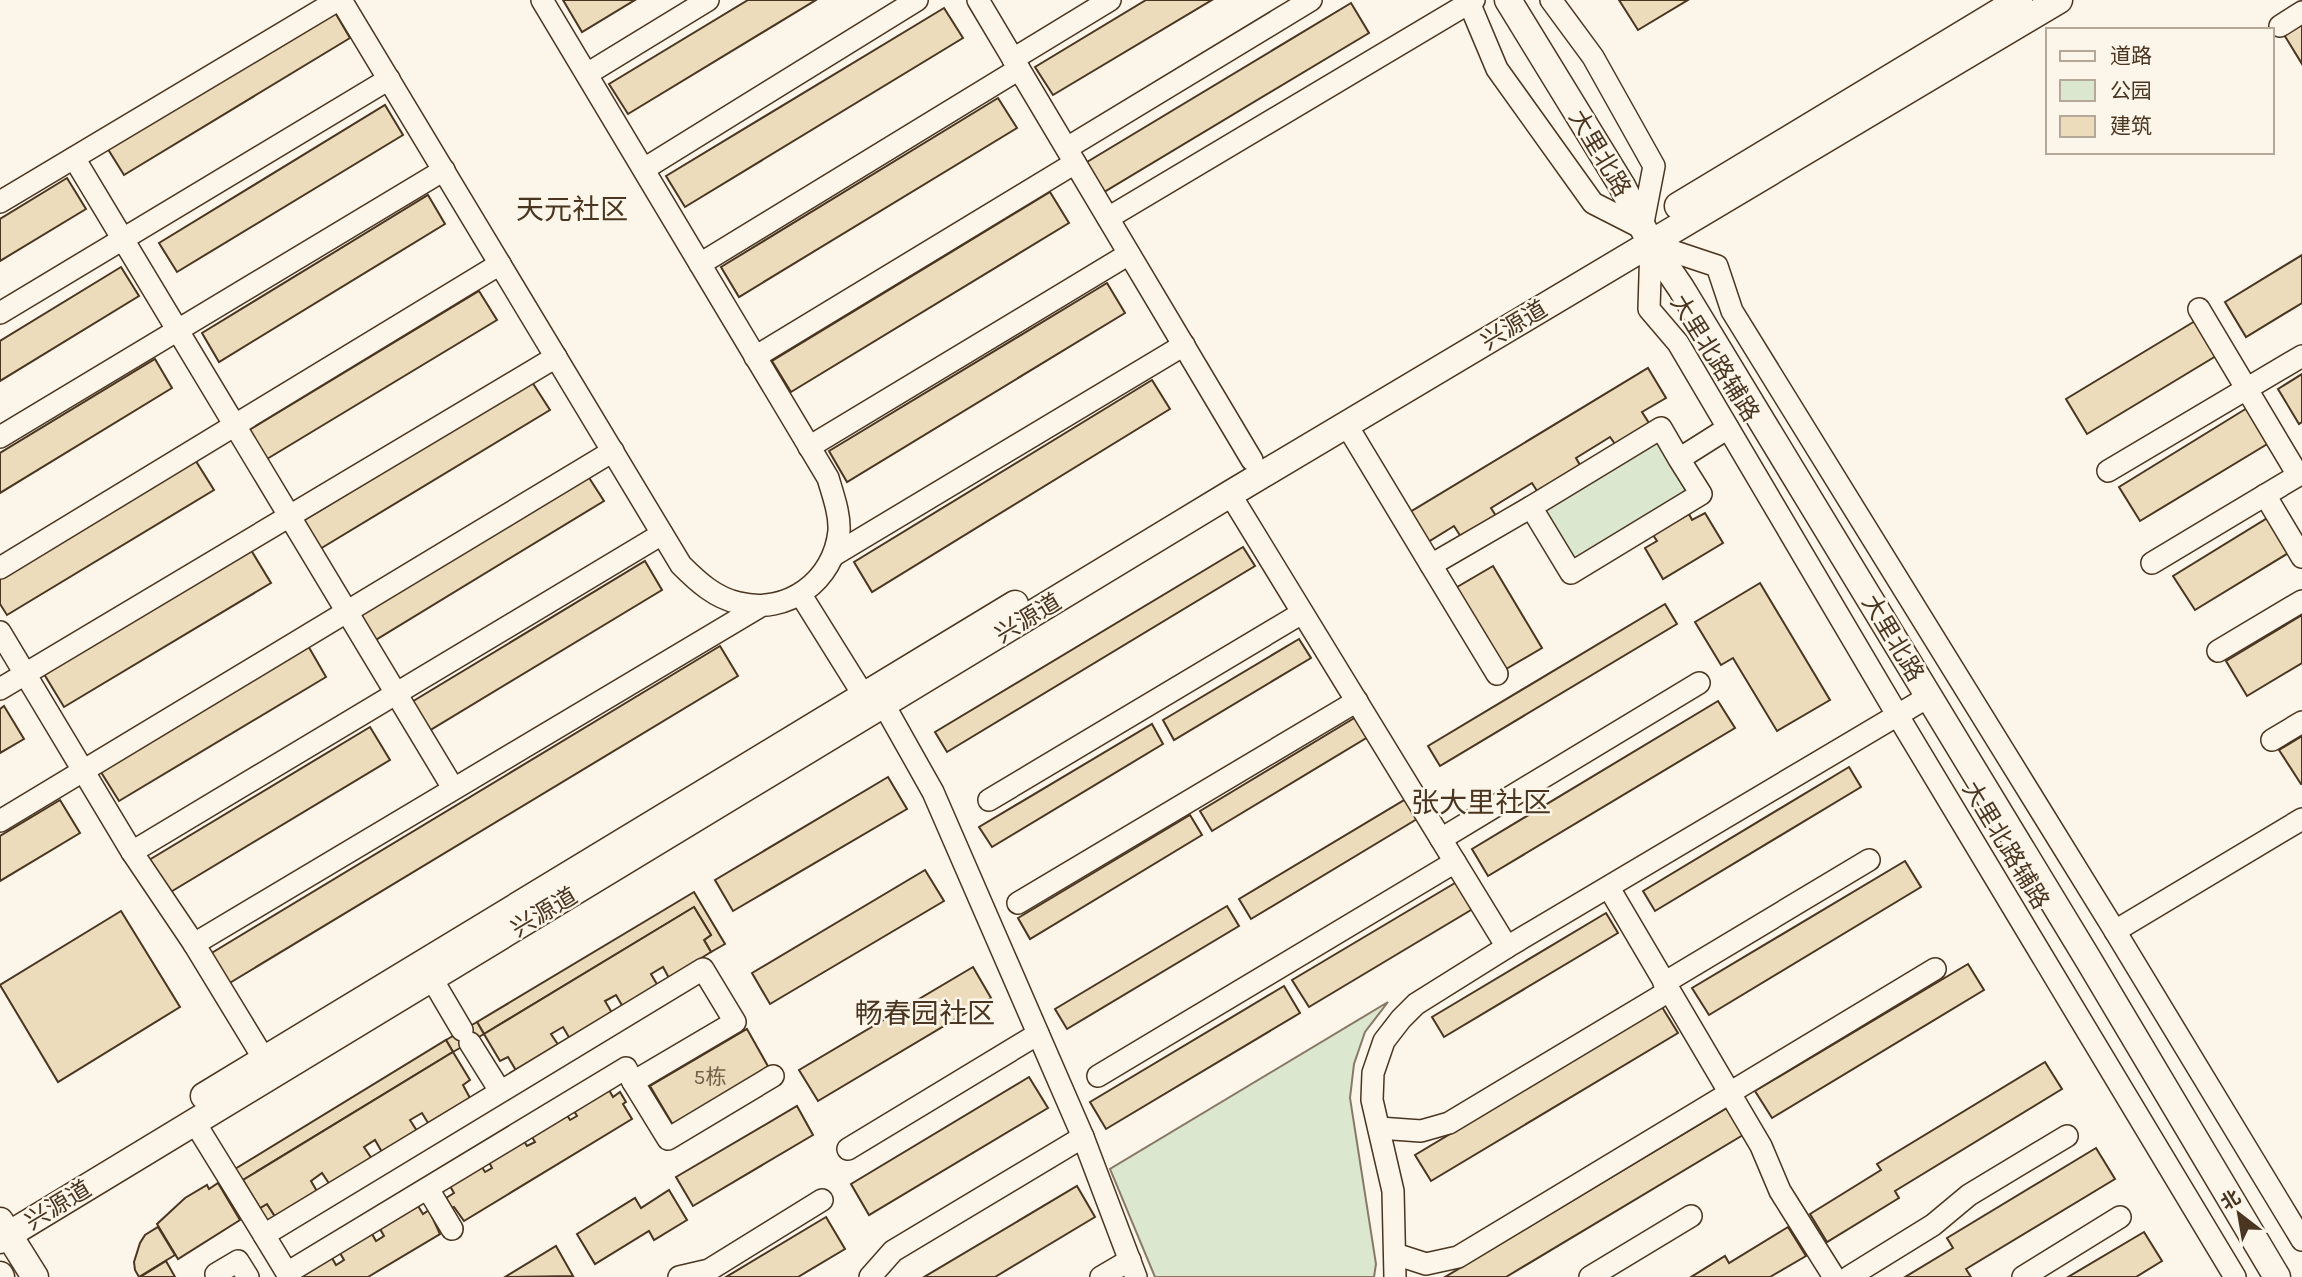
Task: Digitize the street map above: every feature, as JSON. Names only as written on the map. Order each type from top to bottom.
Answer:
[{"type":"main road","name":"大里北路","points":[[1508,0],[1622,186],[1646,236],[1681,288],[2095,971],[2277,1277]]},
{"type":"main road","name":"兴源道","points":[[2,1229],[264,1059],[1346,425],[2019,0]]},
{"type":"main road","name":"兴源道","points":[[2,1229],[195,1123],[432,979],[1252,460],[2059,0]]},
{"type":"main road","points":[[2,1229],[35,1277]]},
{"type":"street","points":[[0,202],[340,0],[681,565],[697,582],[737,603],[759,607],[781,604],[802,594],[821,577],[834,555],[839,529],[828,478],[542,0]]},
{"type":"street","points":[[587,74],[708,0]]},
{"type":"street","points":[[644,169],[918,0]]},
{"type":"street","points":[[978,0],[1252,460]]},
{"type":"street","points":[[700,264],[1016,64],[1110,0]]},
{"type":"street","points":[[755,357],[1311,0]]},
{"type":"street","name":"大里北路辅路","points":[[1551,0],[1593,57],[1654,166],[1646,236],[1649,309],[1678,343],[2235,1277]]},
{"type":"street","points":[[1108,218],[1470,1]]},
{"type":"street","name":"大里北路辅路","points":[[1470,1],[1497,69],[1593,203],[1646,236],[1717,266],[1732,311],[2115,931],[2302,1240]]},
{"type":"street","points":[[2280,26],[2302,12]]},
{"type":"street","points":[[0,313],[389,79]]},
{"type":"street","points":[[74,158],[453,788]]},
{"type":"street","points":[[0,437],[444,170]]},
{"type":"street","points":[[809,447],[1129,254]]},
{"type":"street","points":[[0,568],[500,264]]},
{"type":"street","points":[[2152,563],[2300,474],[2199,309]]},
{"type":"street","points":[[834,555],[1184,345]]},
{"type":"street","points":[[2108,471],[2302,356]]},
{"type":"street","points":[[0,689],[556,357]]},
{"type":"street","points":[[1346,425],[1497,674]]},
{"type":"street","points":[[1432,565],[1661,428],[1701,494],[1571,573],[1531,507]]},
{"type":"street","points":[[1679,459],[1728,428]]},
{"type":"street","points":[[0,821],[613,451]]},
{"type":"street","points":[[1230,495],[1507,947]]},
{"type":"street","points":[[2265,495],[2302,557]]},
{"type":"street","points":[[132,852],[662,534]]},
{"type":"street","points":[[802,594],[933,792],[1083,1137],[1133,1269],[1101,1277]]},
{"type":"street","points":[[2218,651],[2302,601]]},
{"type":"street","points":[[194,944],[759,607]]},
{"type":"street","points":[[989,800],[1302,613]]},
{"type":"street","points":[[0,632],[132,852],[194,944],[264,1059]]},
{"type":"street","points":[[1441,839],[1699,684]]},
{"type":"street","points":[[1395,1277],[1393,1191],[1372,1100],[1373,1073],[1384,1041],[1401,1019],[1416,1004],[1507,947],[1928,697]]},
{"type":"street","points":[[1018,903],[1357,701]]},
{"type":"street","points":[[2272,740],[2302,722]]},
{"type":"street","points":[[2115,931],[2302,819]]},
{"type":"street","points":[[1379,1129],[1421,1131],[1449,1123],[1869,860]]},
{"type":"street","points":[[1098,1076],[1455,862]]},
{"type":"street","points":[[1609,888],[1761,1146],[1780,1191],[1834,1277]]},
{"type":"street","points":[[264,1235],[703,969],[735,1022],[633,1082]]},
{"type":"street","points":[[1395,1254],[1426,1264],[1458,1257],[1935,969]]},
{"type":"street","points":[[432,979],[500,1091]]},
{"type":"street","points":[[848,1149],[1038,1034]]},
{"type":"street","points":[[195,1123],[287,1273],[625,1068],[668,1139],[773,1076]]},
{"type":"street","points":[[1849,1277],[1933,1225],[1969,1195],[2067,1136]]},
{"type":"street","points":[[870,1277],[892,1251],[1083,1137]]},
{"type":"street","points":[[428,1189],[452,1229]]},
{"type":"street","points":[[679,1277],[709,1269],[822,1200]]},
{"type":"street","points":[[1590,1277],[1691,1216]]},
{"type":"street","points":[[2023,1277],[2120,1217]]},
{"type":"street","points":[[217,1277],[216,1274],[238,1261],[248,1277]]},
{"type":"green space","points":[[1659,434],[1695,493],[1573,568],[1537,508]]},
{"type":"green space","points":[[1388,1002],[1365,1032],[1354,1064],[1350,1098],[1376,1264],[1374,1277],[1155,1277],[1110,1169]]},
{"type":"building","points":[[563,0],[635,0],[582,32]]},
{"type":"building","points":[[748,0],[816,0],[628,114],[609,84]]},
{"type":"building","points":[[1146,0],[1212,0],[1053,95],[1035,67]]},
{"type":"building","points":[[1619,0],[1688,0],[1638,30]]},
{"type":"building","points":[[1351,3],[1369,33],[1099,195],[1082,165]]},
{"type":"building","points":[[944,8],[963,38],[685,207],[666,176]]},
{"type":"building","points":[[333,9],[350,38],[124,175],[106,146]]},
{"type":"building","points":[[2302,22],[2302,64],[2283,33]]},
{"type":"building","points":[[998,98],[1017,128],[739,297],[721,267]]},
{"type":"building","points":[[385,105],[403,135],[177,272],[159,243]]},
{"type":"building","points":[[67,178],[86,209],[0,261],[0,219]]},
{"type":"building","points":[[1050,192],[1069,223],[791,392],[772,361]]},
{"type":"building","points":[[428,195],[445,224],[219,362],[202,333]]},
{"type":"building","points":[[2302,255],[2302,303],[2246,337],[2225,302]]},
{"type":"building","points":[[121,267],[139,296],[0,381],[0,341]]},
{"type":"building","points":[[1107,283],[1125,313],[847,482],[829,451]]},
{"type":"building","points":[[479,291],[497,320],[262,462],[244,433]]},
{"type":"building","points":[[2200,318],[2221,353],[2087,434],[2066,399]]},
{"type":"building","points":[[155,359],[172,388],[0,493],[0,453]]},
{"type":"building","points":[[1648,368],[1666,398],[1642,412],[1649,423],[1615,444],[1610,437],[1576,458],[1580,465],[1537,491],[1532,483],[1491,508],[1496,516],[1461,537],[1454,526],[1428,542],[1410,512]]},
{"type":"building","points":[[2302,374],[2302,422],[2299,424],[2278,389]]},
{"type":"building","points":[[1152,380],[1170,409],[872,592],[854,562]]},
{"type":"building","points":[[532,382],[550,410],[315,552],[298,524]]},
{"type":"building","points":[[2252,405],[2274,440],[2140,521],[2119,487]]},
{"type":"building","points":[[194,458],[214,490],[7,615],[0,604],[0,575]]},
{"type":"building","points":[[586,473],[604,501],[369,644],[352,615]]},
{"type":"building","points":[[1705,513],[1723,543],[1663,579],[1645,548],[1657,541],[1653,535],[1689,514],[1692,520]]},
{"type":"building","points":[[2274,514],[2295,549],[2195,610],[2173,576]]},
{"type":"building","points":[[1243,547],[1255,566],[947,752],[935,732]]},
{"type":"building","points":[[251,550],[271,583],[64,707],[44,674]]},
{"type":"building","points":[[645,561],[662,590],[427,732],[410,703]]},
{"type":"building","points":[[1493,566],[1542,648],[1501,672],[1452,590]]},
{"type":"building","points":[[1760,583],[1830,700],[1777,731],[1733,658],[1721,665],[1695,622]]},
{"type":"building","points":[[1665,604],[1677,624],[1440,766],[1428,746]]},
{"type":"building","points":[[2302,615],[2302,663],[2247,696],[2226,661]]},
{"type":"building","points":[[1299,639],[1311,658],[1174,740],[1163,720]]},
{"type":"building","points":[[307,644],[326,677],[119,801],[99,769]]},
{"type":"building","points":[[720,646],[738,676],[223,987],[205,957]]},
{"type":"building","points":[[1718,701],[1735,728],[1488,876],[1472,849]]},
{"type":"building","points":[[4,706],[24,739],[0,753],[0,709]]},
{"type":"building","points":[[1361,714],[1373,734],[1212,831],[1200,811]]},
{"type":"building","points":[[1152,724],[1163,744],[992,847],[979,827]]},
{"type":"building","points":[[370,727],[390,760],[169,893],[149,860]]},
{"type":"building","points":[[2302,736],[2302,784],[2301,784],[2279,750]]},
{"type":"building","points":[[1849,767],[1861,787],[1655,911],[1643,891]]},
{"type":"building","points":[[888,777],[907,809],[733,911],[715,880]]},
{"type":"building","points":[[1411,796],[1422,816],[1251,919],[1239,899]]},
{"type":"building","points":[[60,800],[80,833],[0,881],[0,836]]},
{"type":"building","points":[[1190,815],[1202,835],[1030,939],[1018,918]]},
{"type":"building","points":[[1905,861],[1921,887],[1709,1015],[1692,988]]},
{"type":"building","points":[[925,870],[944,901],[770,1004],[752,973]]},
{"type":"building","points":[[1460,880],[1476,907],[1309,1007],[1292,980]]},
{"type":"building","points":[[694,892],[725,944],[711,952],[704,940],[711,935],[694,907],[484,1034],[477,1022]]},
{"type":"building","points":[[1227,906],[1239,926],[1067,1029],[1055,1009]]},
{"type":"building","points":[[694,907],[711,935],[704,940],[711,952],[669,978],[663,967],[651,974],[658,986],[623,1007],[616,995],[605,1001],[612,1013],[570,1039],[563,1027],[551,1034],[559,1046],[517,1072],[508,1057],[500,1061],[484,1034]]},
{"type":"building","points":[[121,911],[180,1007],[58,1082],[0,985]]},
{"type":"building","points":[[1606,913],[1618,933],[1444,1037],[1432,1017]]},
{"type":"building","points":[[1968,964],[1984,990],[1772,1118],[1755,1091]]},
{"type":"building","points":[[973,967],[991,998],[818,1101],[799,1070]]},
{"type":"building","points":[[1284,986],[1300,1013],[1106,1129],[1090,1102]]},
{"type":"building","points":[[1662,1007],[1678,1033],[1431,1181],[1415,1155]]},
{"type":"building","points":[[477,1022],[484,1034],[453,1052],[446,1040]]},
{"type":"building","points":[[747,1029],[769,1068],[673,1125],[650,1086]]},
{"type":"building","points":[[446,1040],[453,1052],[243,1180],[260,1208],[267,1204],[276,1218],[263,1226],[230,1172]]},
{"type":"building","points":[[453,1052],[470,1080],[463,1085],[470,1098],[428,1123],[422,1113],[410,1120],[417,1131],[382,1152],[375,1140],[364,1147],[372,1159],[330,1185],[322,1173],[311,1181],[318,1193],[276,1218],[267,1204],[260,1208],[243,1180]]},
{"type":"building","points":[[2045,1062],[2062,1089],[1895,1191],[1899,1198],[1827,1242],[1810,1214],[1881,1170],[1877,1164]]},
{"type":"building","points":[[1029,1077],[1048,1108],[869,1215],[851,1184]]},
{"type":"building","points":[[609,1090],[613,1097],[620,1092],[626,1102],[623,1104],[632,1119],[464,1221],[454,1207],[452,1208],[446,1198],[454,1193],[450,1186],[482,1167],[485,1172],[492,1168],[489,1162],[524,1141],[527,1146],[535,1142],[532,1137],[567,1115],[570,1120],[577,1116],[574,1111]]},
{"type":"building","points":[[797,1106],[813,1135],[693,1206],[676,1177]]},
{"type":"building","points":[[1727,1108],[1743,1135],[1506,1277],[1445,1277]]},
{"type":"building","points":[[2096,1148],[2115,1179],[1966,1269],[1971,1277],[1905,1277],[1953,1248],[1947,1238]]},
{"type":"building","points":[[218,1183],[240,1220],[178,1259],[157,1224],[185,1198],[207,1185],[209,1189]]},
{"type":"building","points":[[1077,1186],[1095,1217],[995,1277],[924,1277]]},
{"type":"building","points":[[669,1190],[687,1220],[654,1240],[649,1231],[595,1264],[577,1234],[635,1198],[641,1208]]},
{"type":"building","points":[[418,1206],[423,1214],[429,1210],[440,1234],[368,1277],[300,1277],[332,1258],[336,1265],[344,1260],[340,1253],[372,1234],[376,1241],[384,1236],[380,1229]]},
{"type":"building","points":[[826,1217],[845,1249],[798,1277],[726,1277]]},
{"type":"building","points":[[158,1227],[175,1255],[139,1277],[134,1262],[140,1243],[145,1235]]},
{"type":"building","points":[[1788,1227],[1806,1256],[1770,1277],[1691,1277],[1725,1256],[1729,1263]]},
{"type":"building","points":[[2144,1232],[2162,1261],[2136,1277],[2068,1277]]},
{"type":"building","points":[[556,1246],[573,1276],[505,1277]]},
{"type":"building","points":[[166,1261],[175,1277],[140,1277]]},
{"type":"district","name":"天元社区","points":[[572,209]]},
{"type":"district","name":"张大里社区","points":[[1481,802]]},
{"type":"district","name":"畅春园社区","points":[[925,1013]]}]
